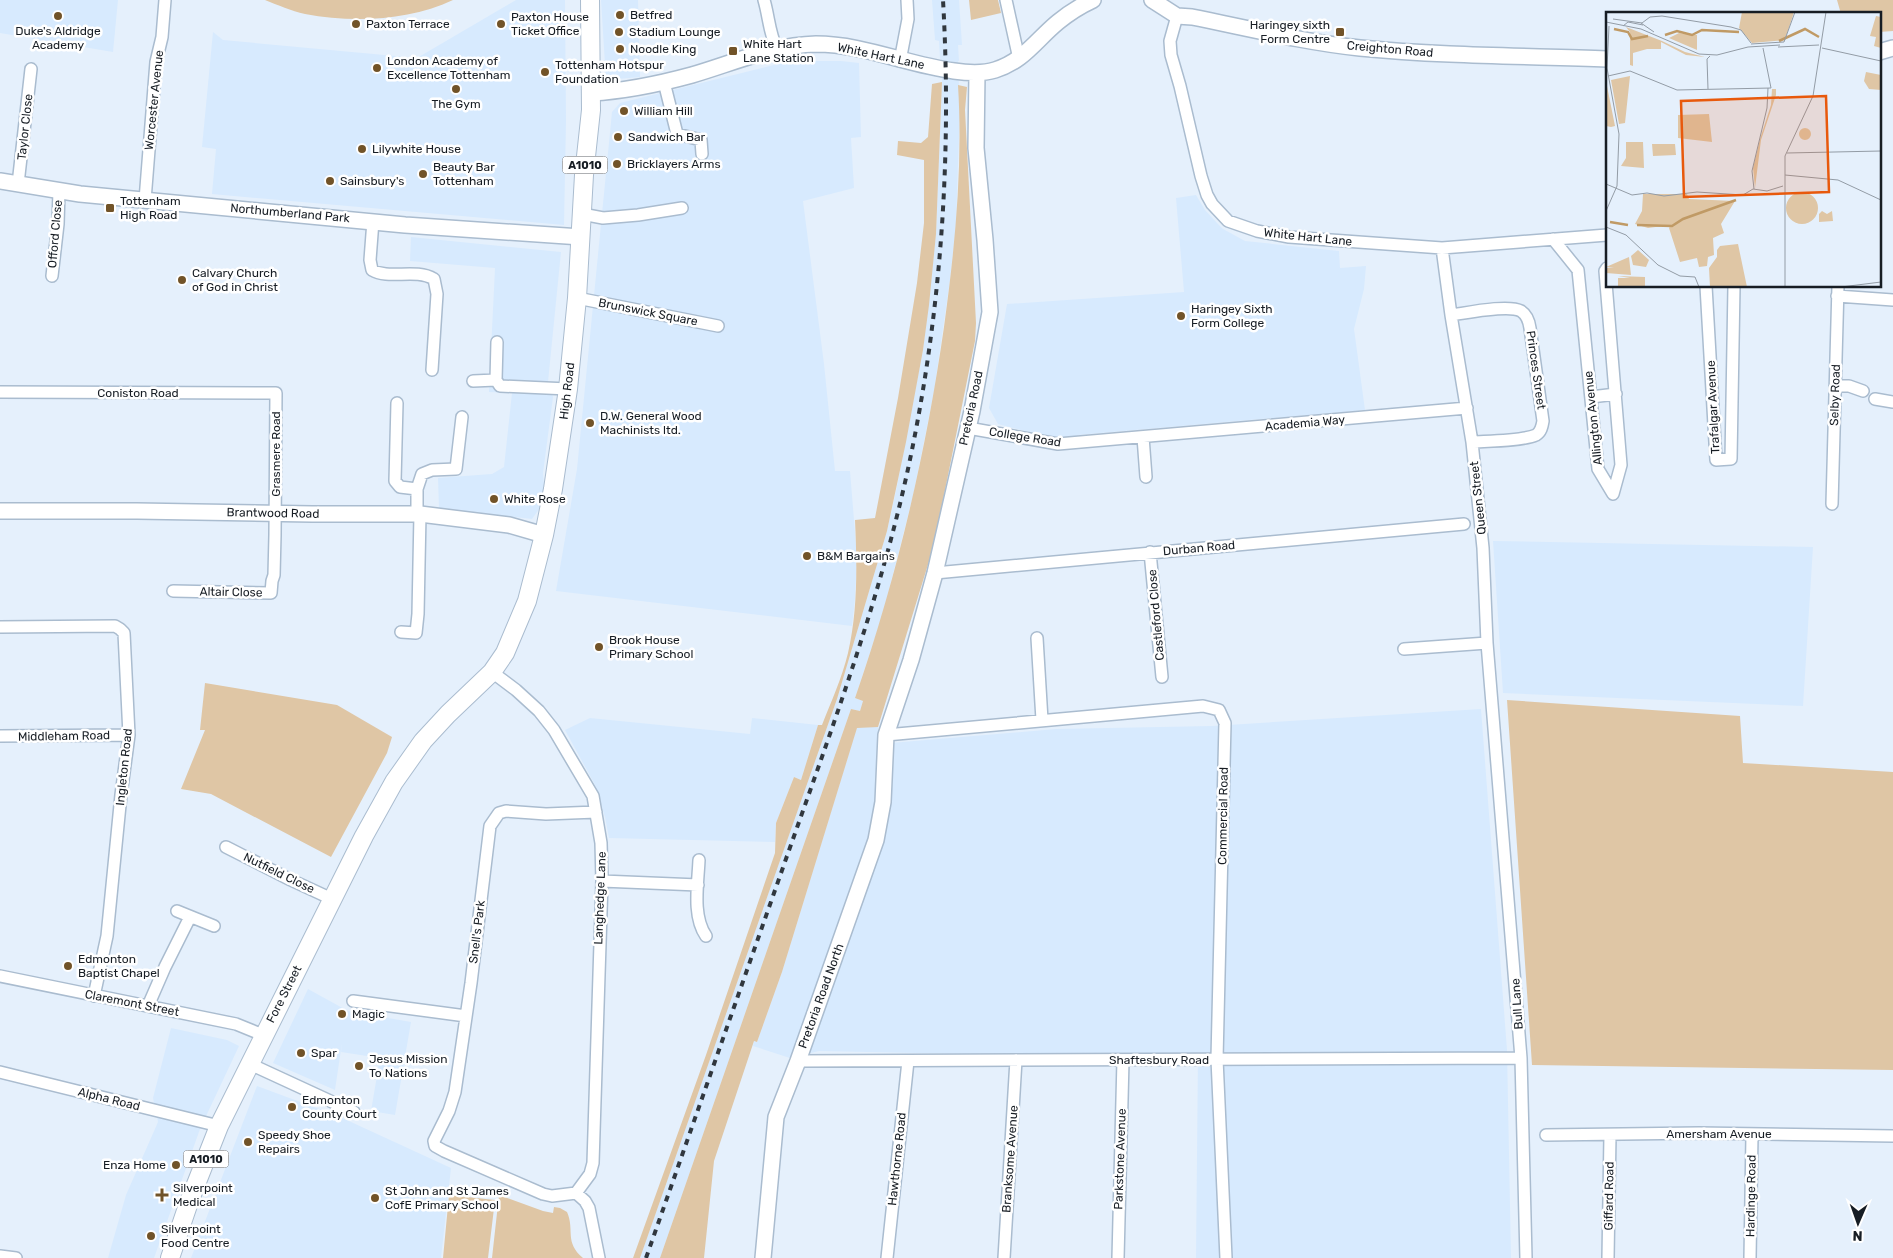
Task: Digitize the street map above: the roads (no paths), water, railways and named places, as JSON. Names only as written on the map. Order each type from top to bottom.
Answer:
[{"type":"main road","name":"High Road","points":[[423,741],[492,672],[505,653],[528,601],[544,535],[568,390],[577,298],[591,93],[590,0]]},
{"type":"main road","name":"Fore Street","points":[[170,1258],[189,1202],[219,1126],[263,1035],[364,836],[394,782],[423,741]]},
{"type":"street","name":"Worcester Avenue","points":[[145,200],[156,62],[162,37],[165,0]]},
{"type":"street","points":[[764,0],[769,18],[770,35],[777,49]]},
{"type":"street","points":[[900,60],[908,20],[907,0]]},
{"type":"street","points":[[1006,0],[1019,59]]},
{"type":"street","name":"White Hart Lane","points":[[591,93],[624,90],[664,82],[777,49],[802,45],[827,45],[863,51],[940,69],[977,73],[996,70],[1019,59],[1070,12],[1093,0]]},
{"type":"street","points":[[1152,0],[1176,16]]},
{"type":"street","name":"White Hart Lane","points":[[1176,16],[1170,41],[1171,55],[1201,176],[1212,204],[1228,221],[1257,231],[1289,237],[1442,248],[1606,235]]},
{"type":"street","name":"Creighton Road","points":[[1176,16],[1192,17],[1281,35],[1358,47],[1439,53],[1606,59]]},
{"type":"street","points":[[1880,52],[1893,48]]},
{"type":"street","name":"Taylor Close","points":[[18,184],[32,69]]},
{"type":"street","name":"Pretoria Road","points":[[886,735],[935,574],[968,428],[990,312],[976,148],[977,73]]},
{"type":"street","points":[[664,82],[677,134],[701,140],[702,154]]},
{"type":"street","name":"Northumberland Park","points":[[0,181],[59,191],[373,222],[581,237]]},
{"type":"street","name":"Offord Close","points":[[52,276],[58,224],[59,191]]},
{"type":"street","points":[[582,214],[603,218],[682,208]]},
{"type":"street","points":[[373,222],[370,260],[372,270],[420,274],[434,279],[437,294],[432,370]]},
{"type":"street","name":"Allington Avenue","points":[[1553,239],[1578,270],[1598,469],[1613,494],[1621,465],[1607,288]]},
{"type":"street","name":"Queen Street","points":[[1442,248],[1472,442],[1483,548],[1487,644],[1495,750]]},
{"type":"street","name":"Allington Avenue","points":[[1606,270],[1606,282]]},
{"type":"street","name":"Trafalgar Avenue","points":[[1706,288],[1716,460],[1731,460],[1734,288]]},
{"type":"street","points":[[1837,291],[1893,300]]},
{"type":"street","name":"Selby Road","points":[[1832,504],[1837,291]]},
{"type":"street","name":"Brunswick Square","points":[[577,298],[718,326]]},
{"type":"street","name":"Princes Street","points":[[1451,315],[1506,308],[1520,310],[1528,317],[1530,328],[1543,421],[1541,430],[1527,437],[1472,442]]},
{"type":"street","points":[[497,342],[496,380],[500,386],[568,390]]},
{"type":"street","points":[[473,381],[496,380]]},
{"type":"street","points":[[1835,386],[1849,386],[1863,391]]},
{"type":"street","name":"Coniston Road","points":[[0,392],[276,394]]},
{"type":"street","name":"Grasmere Road","points":[[276,394],[276,514]]},
{"type":"street","points":[[1591,397],[1616,394]]},
{"type":"street","points":[[1713,394],[1731,394]]},
{"type":"street","points":[[1876,399],[1893,402]]},
{"type":"street","points":[[397,403],[395,481],[400,488],[417,489]]},
{"type":"street","name":"Academia Way","points":[[1143,437],[1466,408]]},
{"type":"street","points":[[401,632],[416,633],[418,614],[419,514],[417,489],[420,478],[426,471],[456,469],[458,437],[461,434],[462,416]]},
{"type":"street","name":"College Road","points":[[968,428],[1058,444],[1143,437]]},
{"type":"street","points":[[1143,437],[1146,477]]},
{"type":"street","name":"Brantwood Road","points":[[0,512],[137,511],[276,514],[419,514],[502,524],[544,535]]},
{"type":"street","name":"Altair Close","points":[[172,591],[271,593],[274,575],[276,514]]},
{"type":"street","name":"Durban Road","points":[[935,574],[1150,552],[1464,524]]},
{"type":"street","name":"Castleford Close","points":[[1150,552],[1162,677]]},
{"type":"street","name":"Ingleton Road","points":[[0,627],[108,626],[120,629],[125,639],[129,735],[107,936],[94,996]]},
{"type":"street","points":[[1037,638],[1042,720]]},
{"type":"street","points":[[1404,649],[1487,644]]},
{"type":"street","name":"Langhedge Lane","points":[[492,672],[516,690],[554,730],[593,796],[601,843],[602,881],[593,1163],[590,1174],[576,1193]]},
{"type":"street","name":"Commercial Road","points":[[886,735],[1203,706],[1219,710],[1225,723],[1217,1059],[1226,1258]]},
{"type":"street","name":"Middleham Road","points":[[0,736],[129,735]]},
{"type":"street","name":"Pretoria Road North","points":[[763,1258],[776,1117],[798,1061],[876,840],[883,802],[886,735]]},
{"type":"street","name":"Bull Lane","points":[[1495,750],[1508,886],[1521,1058],[1526,1258]]},
{"type":"street","name":"Snell's Park","points":[[576,1193],[552,1196],[544,1194],[452,1155],[435,1146],[434,1141],[449,1111],[455,1092],[490,826],[499,813],[506,810],[546,814],[596,812]]},
{"type":"street","name":"Nutfield Close","points":[[226,848],[332,898]]},
{"type":"street","points":[[699,860],[700,927],[706,936]]},
{"type":"street","points":[[602,881],[698,884]]},
{"type":"street","points":[[177,911],[214,926]]},
{"type":"street","points":[[148,1006],[190,917]]},
{"type":"street","name":"Claremont Street","points":[[0,976],[236,1024],[263,1035]]},
{"type":"street","points":[[353,1001],[466,1016]]},
{"type":"street","name":"Shaftesbury Road","points":[[798,1061],[1521,1058]]},
{"type":"street","name":"Branksome Avenue","points":[[1004,1258],[1016,1060]]},
{"type":"street","name":"Parkstone Avenue","points":[[1118,1258],[1123,1060]]},
{"type":"street","name":"Hawthorne Road","points":[[887,1258],[908,1061]]},
{"type":"street","points":[[250,1064],[354,1112]]},
{"type":"street","name":"Alpha Road","points":[[0,1072],[219,1126]]},
{"type":"street","name":"Amersham Avenue","points":[[1546,1135],[1699,1133],[1893,1136]]},
{"type":"street","name":"Giffard Road","points":[[1608,1258],[1610,1135]]},
{"type":"street","name":"Hardinge Road","points":[[1750,1258],[1752,1135]]},
{"type":"street","points":[[576,1193],[589,1208],[600,1258]]},
{"type":"street","points":[[0,1256],[16,1258]]},
{"type":"railway","points":[[646,1258],[854,664],[883,568],[908,469],[929,353],[941,236],[946,118],[943,0]]},
{"type":"place","name":"Betfred","points":[[620,15]]},
{"type":"place","name":"Duke's Aldridge Academy","points":[[58,16]]},
{"type":"place","name":"Paxton Terrace","points":[[356,24]]},
{"type":"place","name":"Paxton House Ticket Office","points":[[501,24]]},
{"type":"place","name":"Stadium Lounge","points":[[619,32]]},
{"type":"place","name":"Haringey sixth Form Centre","points":[[1340,32]]},
{"type":"place","name":"Noodle King","points":[[620,49]]},
{"type":"place","name":"White Hart Lane Station","points":[[733,51]]},
{"type":"place","name":"London Academy of Excellence Tottenham","points":[[377,68]]},
{"type":"place","name":"Tottenham Hotspur Foundation","points":[[545,72]]},
{"type":"place","name":"The Gym","points":[[456,89]]},
{"type":"place","name":"William Hill","points":[[624,111]]},
{"type":"place","name":"Sandwich Bar","points":[[618,137]]},
{"type":"place","name":"Lilywhite House","points":[[362,149]]},
{"type":"place","name":"Bricklayers Arms","points":[[617,164]]},
{"type":"place","name":"Beauty Bar Tottenham","points":[[423,174]]},
{"type":"place","name":"Sainsbury's","points":[[330,181]]},
{"type":"place","name":"Tottenham High Road","points":[[110,208]]},
{"type":"place","name":"Calvary Church of God in Christ","points":[[182,280]]},
{"type":"place","name":"Haringey Sixth Form College","points":[[1181,316]]},
{"type":"place","name":"D.W. General Wood Machinists ltd.","points":[[590,423]]},
{"type":"place","name":"White Rose","points":[[494,499]]},
{"type":"place","name":"B&M Bargains","points":[[807,556]]},
{"type":"place","name":"Brook House Primary School","points":[[599,647]]},
{"type":"place","name":"Edmonton Baptist Chapel","points":[[68,966]]},
{"type":"place","name":"Magic","points":[[342,1014]]},
{"type":"place","name":"Spar","points":[[301,1053]]},
{"type":"place","name":"Jesus Mission To Nations","points":[[359,1066]]},
{"type":"place","name":"Edmonton County Court","points":[[292,1107]]},
{"type":"place","name":"Speedy Shoe Repairs","points":[[248,1142]]},
{"type":"place","name":"Enza Home","points":[[176,1165]]},
{"type":"place","name":"Silverpoint Medical","points":[[162,1195]]},
{"type":"place","name":"St John and St James CofE Primary School","points":[[375,1198]]},
{"type":"place","name":"Silverpoint Food Centre","points":[[151,1236]]}]
